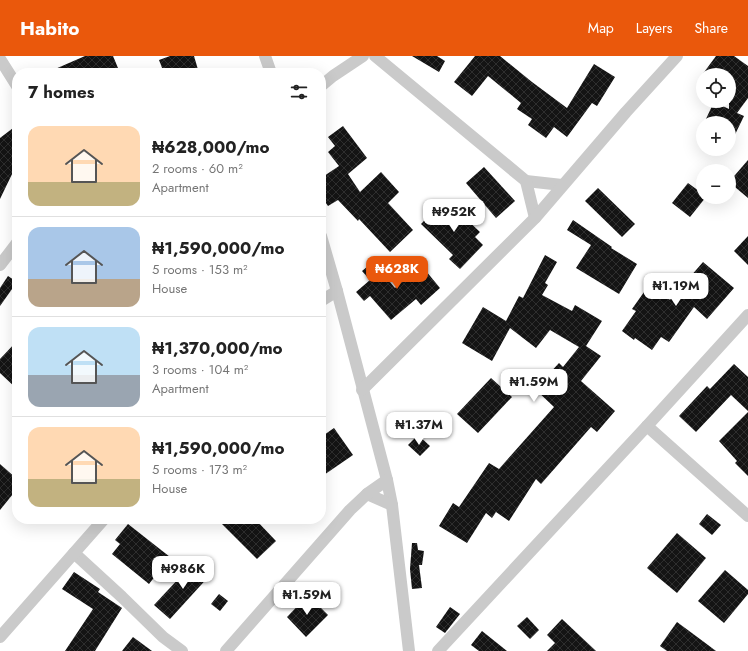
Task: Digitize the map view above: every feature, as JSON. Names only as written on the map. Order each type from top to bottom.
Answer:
[{"type":"street","points":[[265,56],[269,68]]},
{"type":"street","points":[[326,82],[363,56]]},
{"type":"street","points":[[375,56],[526,181],[562,185]]},
{"type":"street","points":[[362,390],[534,218],[676,56]]},
{"type":"street","points":[[0,59],[12,78]]},
{"type":"street","points":[[526,181],[534,218]]},
{"type":"street","points":[[0,265],[12,249]]},
{"type":"street","points":[[326,253],[387,480],[392,505],[409,651]]},
{"type":"street","points":[[326,298],[337,291]]},
{"type":"street","points":[[438,651],[748,315]]},
{"type":"street","points":[[647,426],[748,516]]},
{"type":"street","points":[[226,651],[350,510],[367,494],[387,480]]},
{"type":"street","points":[[367,494],[392,505]]},
{"type":"street","points":[[0,637],[100,524]]},
{"type":"street","points":[[74,553],[163,637],[182,651]]},
{"type":"building","points":[[85,56],[113,56],[118,68],[57,68]]},
{"type":"building","points":[[170,56],[194,56],[198,68],[162,68],[159,60]]},
{"type":"building","points":[[412,56],[437,56],[445,61],[439,72]]},
{"type":"building","points":[[475,56],[500,56],[567,108],[594,64],[615,77],[597,106],[592,103],[567,137],[554,127],[546,138],[528,125],[532,119],[517,109],[521,103],[488,76],[472,96],[454,82]]},
{"type":"building","points":[[716,56],[734,56],[748,66],[748,98],[737,113],[744,116],[736,133],[736,116],[707,116],[711,108],[736,108],[736,68],[707,68]]},
{"type":"building","points":[[343,126],[367,158],[348,174],[360,192],[381,172],[399,192],[388,203],[413,230],[390,252],[359,219],[358,221],[338,200],[328,206],[326,203],[326,175],[339,166],[328,152],[335,146],[328,137]]},
{"type":"building","points":[[12,129],[12,174],[0,199],[0,138]]},
{"type":"building","points":[[748,160],[748,198],[736,188],[736,174]]},
{"type":"building","points":[[484,167],[515,201],[496,218],[466,183]]},
{"type":"building","points":[[688,183],[696,189],[696,204],[700,204],[690,217],[672,203]]},
{"type":"building","points":[[598,188],[635,224],[622,237],[585,201]]},
{"type":"building","points":[[445,199],[480,232],[475,237],[483,245],[460,269],[449,259],[453,255],[421,224]]},
{"type":"building","points":[[573,220],[612,247],[611,248],[637,264],[619,294],[576,268],[591,245],[567,230]]},
{"type":"building","points":[[748,236],[748,265],[734,251]]},
{"type":"building","points":[[545,255],[557,262],[545,283],[548,285],[542,295],[572,311],[575,305],[602,321],[586,346],[601,356],[581,381],[615,411],[597,432],[591,427],[541,484],[536,479],[509,521],[496,512],[492,518],[486,513],[467,543],[439,526],[453,503],[459,507],[489,463],[499,469],[554,407],[535,389],[559,363],[563,367],[579,347],[550,330],[536,348],[510,328],[492,361],[462,343],[483,307],[506,321],[519,296],[523,298]]},
{"type":"building","points":[[373,262],[395,288],[421,265],[440,288],[421,305],[416,299],[391,320],[370,296],[364,301],[356,292],[370,280],[362,271]]},
{"type":"building","points":[[703,262],[734,288],[707,319],[694,307],[669,342],[661,337],[652,350],[622,331],[636,311],[632,309],[649,285],[670,300]]},
{"type":"building","points":[[8,276],[12,279],[12,289],[0,306],[0,288]]},
{"type":"building","points":[[12,346],[12,384],[0,373],[0,359]]},
{"type":"building","points":[[734,364],[748,377],[748,411],[731,395],[696,432],[679,416],[707,386],[710,389]]},
{"type":"building","points":[[491,378],[512,397],[478,433],[457,414]]},
{"type":"building","points":[[748,412],[748,476],[735,463],[737,461],[719,441]]},
{"type":"building","points":[[334,428],[353,455],[326,474],[326,434]]},
{"type":"building","points":[[418,435],[430,446],[420,456],[408,445]]},
{"type":"building","points":[[0,464],[12,475],[12,495],[0,510]]},
{"type":"building","points":[[707,514],[721,525],[712,535],[699,524]]},
{"type":"building","points":[[128,524],[170,557],[149,584],[112,554],[120,544],[115,540]]},
{"type":"building","points":[[222,524],[260,524],[276,541],[257,559]]},
{"type":"building","points":[[677,533],[706,558],[677,593],[647,568]]},
{"type":"building","points":[[412,543],[417,543],[418,550],[424,551],[422,565],[419,565],[422,588],[412,589],[410,569]]},
{"type":"building","points":[[196,560],[211,574],[170,619],[154,605]]},
{"type":"building","points":[[725,570],[748,590],[748,594],[724,623],[698,601]]},
{"type":"building","points":[[74,572],[100,589],[98,592],[122,608],[95,651],[65,651],[93,609],[62,589]]},
{"type":"building","points":[[219,594],[228,601],[220,611],[211,604]]},
{"type":"building","points":[[308,595],[328,615],[306,637],[287,617]]},
{"type":"building","points":[[450,607],[460,614],[445,633],[436,627]]},
{"type":"building","points":[[527,617],[539,630],[530,639],[517,626]]},
{"type":"building","points":[[562,619],[596,651],[547,651],[555,643],[547,635]]},
{"type":"building","points":[[677,622],[716,651],[667,651],[660,646]]},
{"type":"building","points":[[482,631],[507,651],[479,651],[471,645]]},
{"type":"building","points":[[133,637],[152,651],[122,651]]}]
